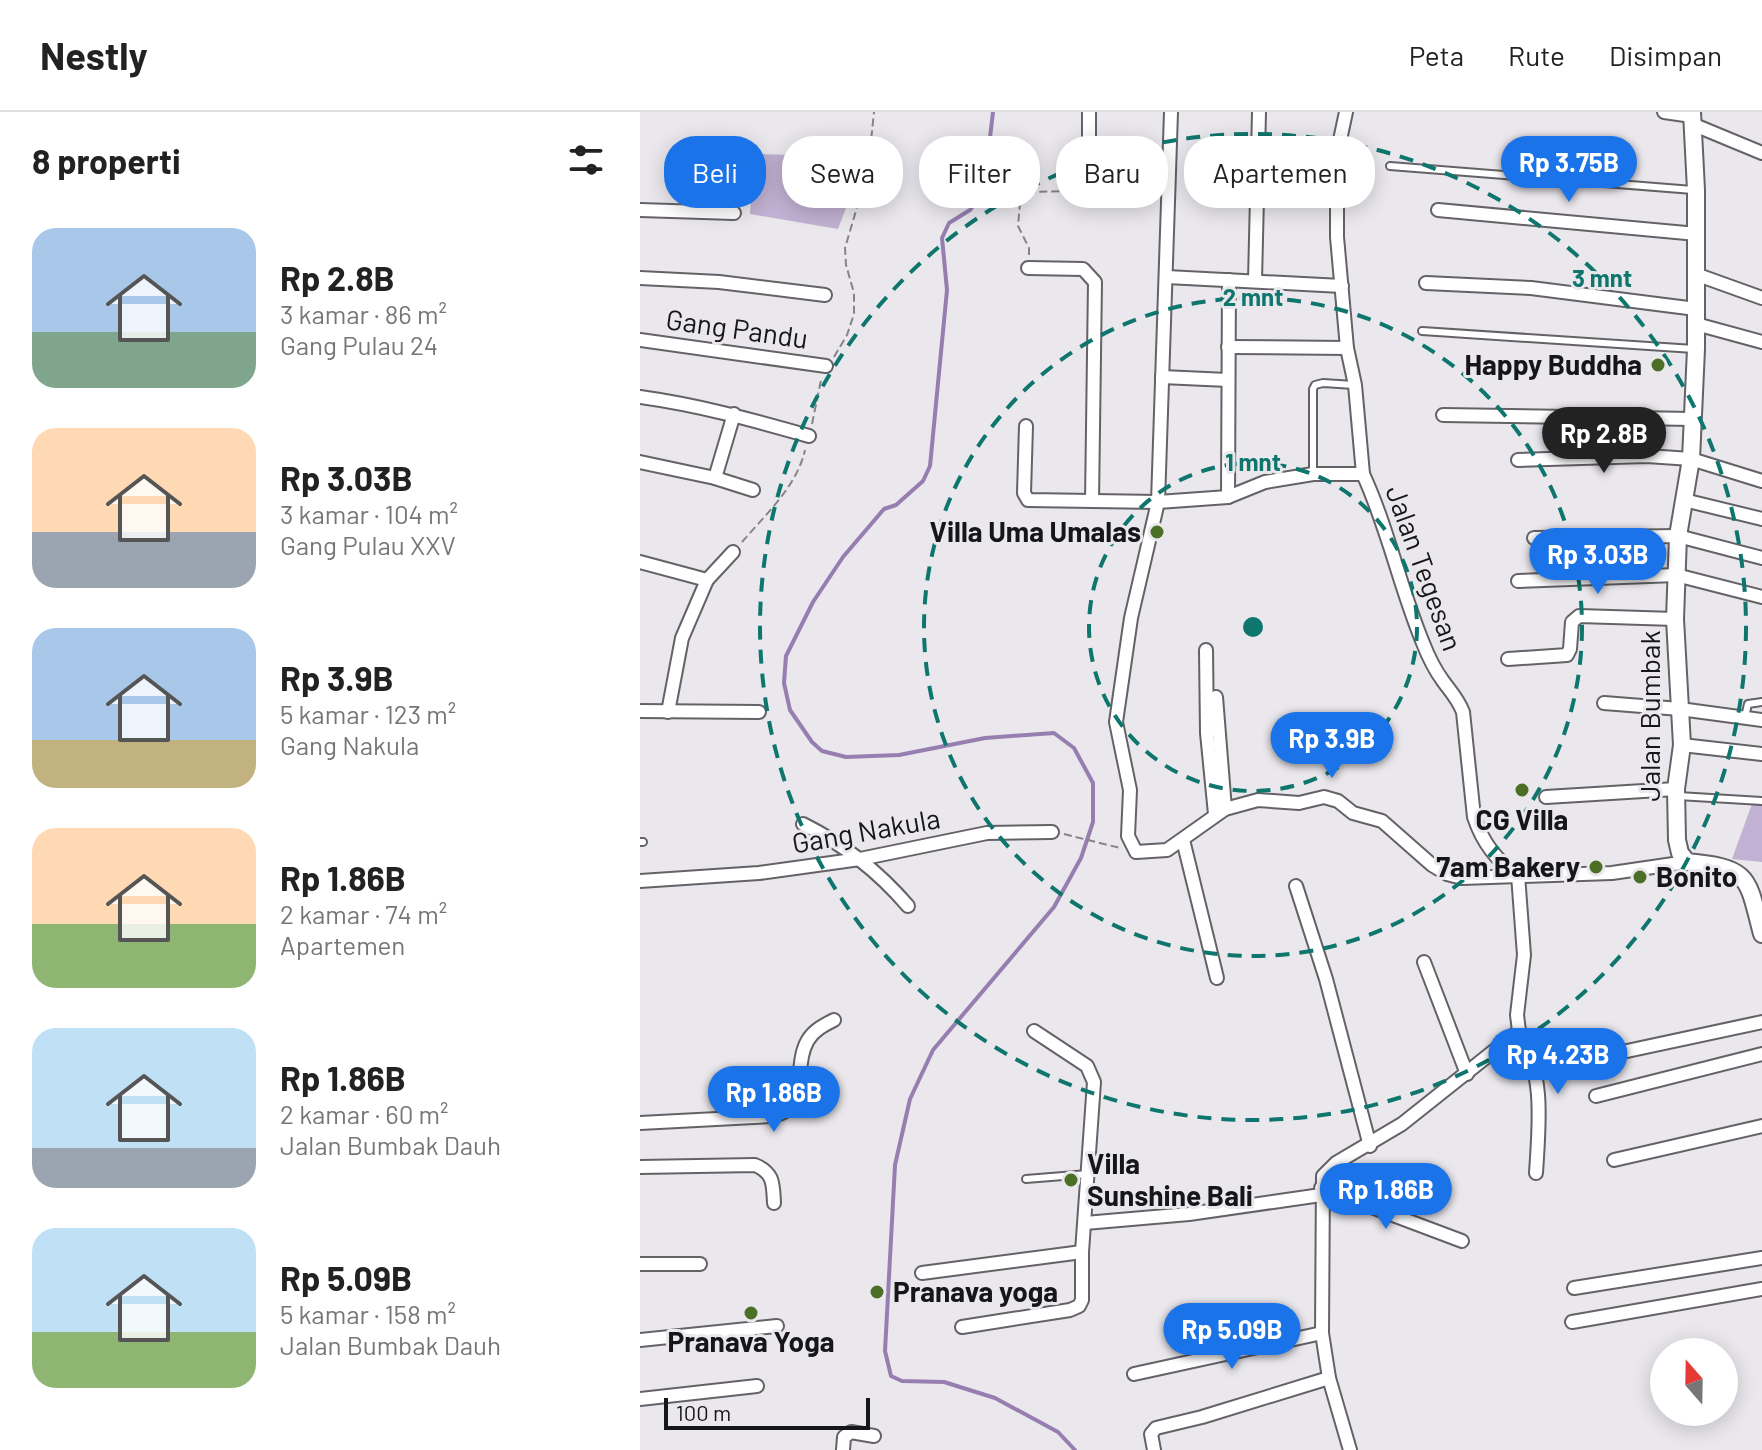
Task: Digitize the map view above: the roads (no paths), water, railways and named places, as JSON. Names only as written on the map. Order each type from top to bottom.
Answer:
[{"type":"street","points":[[1089,112],[1089,136]]},
{"type":"street","points":[[1171,112],[1158,502],[1131,618],[1116,722],[1130,790],[1128,836],[1136,852],[1167,850],[1220,812],[1258,800],[1299,803],[1313,798],[1332,798],[1353,813],[1382,821],[1447,874],[1477,879],[1612,873],[1687,862],[1725,866],[1742,876],[1751,890],[1762,934]]},
{"type":"street","points":[[1255,281],[1259,112]]},
{"type":"street","points":[[1346,112],[1337,154],[1336,195],[1347,348],[1355,385],[1363,474]]},
{"type":"street","points":[[1664,112],[1692,117],[1762,153]]},
{"type":"street","name":"Jalan Bumbak","points":[[1687,862],[1678,847],[1676,792],[1682,745],[1675,619],[1678,536],[1691,459],[1696,349],[1698,275],[1692,117]]},
{"type":"street","points":[[640,210],[734,213]]},
{"type":"street","points":[[1438,210],[1697,234]]},
{"type":"street","points":[[1028,268],[1083,269],[1095,282],[1092,501]]},
{"type":"street","points":[[1698,275],[1762,298]]},
{"type":"street","points":[[1167,277],[1342,286]]},
{"type":"street","points":[[640,278],[719,282],[825,295]]},
{"type":"street","points":[[1228,497],[1229,280]]},
{"type":"street","points":[[1426,283],[1531,288],[1696,316],[1762,342]]},
{"type":"street","name":"Gang Pandu","points":[[640,340],[826,366]]},
{"type":"street","points":[[1228,347],[1347,348]]},
{"type":"street","points":[[1162,377],[1228,380]]},
{"type":"street","points":[[640,397],[734,414],[809,436]]},
{"type":"street","points":[[715,478],[734,414]]},
{"type":"street","points":[[1443,415],[1693,419]]},
{"type":"street","name":"Jalan Tegesan","points":[[1026,426],[1024,493],[1028,500],[1158,502],[1228,497],[1265,482],[1313,474],[1363,474],[1379,508],[1389,548],[1422,640],[1432,663],[1458,698],[1463,712],[1474,817],[1479,833],[1506,867],[1518,875]]},
{"type":"street","points":[[1518,460],[1647,456],[1691,459],[1762,481]]},
{"type":"street","points":[[640,462],[715,478],[753,490]]},
{"type":"street","points":[[1684,500],[1762,519]]},
{"type":"street","points":[[1534,538],[1678,536],[1762,558]]},
{"type":"street","points":[[668,712],[682,638],[707,580],[733,552]]},
{"type":"street","points":[[640,562],[707,580]]},
{"type":"street","points":[[1518,581],[1676,575],[1762,597]]},
{"type":"street","points":[[1508,659],[1567,655],[1570,652],[1572,622],[1579,616],[1675,619]]},
{"type":"street","points":[[1206,650],[1207,733],[1220,812]]},
{"type":"street","points":[[1216,697],[1220,812]]},
{"type":"street","points":[[1604,703],[1762,720]]},
{"type":"street","points":[[640,711],[759,712]]},
{"type":"street","points":[[1682,745],[1762,754]]},
{"type":"street","points":[[1546,797],[1676,792]]},
{"type":"street","points":[[803,824],[834,839],[860,859],[889,884],[908,906]]},
{"type":"street","name":"Gang Nakula","points":[[640,881],[759,873],[860,859],[987,833],[1052,832]]},
{"type":"street","points":[[1183,840],[1217,978]]},
{"type":"street","points":[[1518,875],[1524,946],[1517,1015],[1519,1031],[1530,1055],[1539,1093],[1536,1173]]},
{"type":"street","points":[[1296,886],[1326,979],[1370,1146]]},
{"type":"street","points":[[1424,962],[1467,1074]]},
{"type":"street","points":[[640,1123],[772,1116],[785,1112],[797,1100],[801,1056],[810,1037],[834,1020]]},
{"type":"street","points":[[1571,1063],[1762,1022]]},
{"type":"street","points":[[962,1327],[1070,1310],[1079,1306],[1082,1300],[1093,1074],[1071,1054],[1034,1031]]},
{"type":"street","points":[[1350,1450],[1329,1378],[1322,1333],[1323,1176],[1328,1169],[1370,1146],[1519,1031]]},
{"type":"street","points":[[1596,1096],[1762,1054]]},
{"type":"street","points":[[1614,1160],[1762,1126]]},
{"type":"street","points":[[640,1167],[755,1165],[772,1177],[774,1203]]},
{"type":"street","points":[[1085,1223],[1176,1215],[1321,1191],[1462,1241]]},
{"type":"street","points":[[922,1273],[1082,1252]]},
{"type":"street","points":[[1574,1288],[1762,1258]]},
{"type":"street","points":[[640,1264],[700,1264]]},
{"type":"street","points":[[1572,1322],[1762,1289]]},
{"type":"street","points":[[640,1340],[777,1326]]},
{"type":"street","points":[[1134,1374],[1322,1333]]},
{"type":"street","points":[[1154,1450],[1151,1434],[1156,1428],[1329,1378]]},
{"type":"street","points":[[640,1399],[757,1386]]},
{"type":"street","points":[[843,1450],[844,1437],[851,1432],[874,1436]]},
{"type":"lane","points":[[1390,166],[1696,190]]},
{"type":"lane","points":[[1422,331],[1696,349]]},
{"type":"lane","points":[[1313,474],[1313,389],[1315,385],[1323,383],[1355,385]]},
{"type":"lane","points":[[1745,717],[1748,704],[1762,702]]},
{"type":"lane","points":[[1676,792],[1762,801]]},
{"type":"lane","points":[[1026,1179],[1088,1174]]},
{"type":"waterway","points":[[993,112],[987,163],[977,200],[970,210],[949,223],[942,238],[947,290],[930,466],[923,481],[896,505],[884,509],[843,557],[813,602],[786,656],[784,683],[790,710],[822,751],[846,757],[899,755],[985,738],[1054,733],[1074,748],[1093,783],[1093,822],[1081,858],[1054,907],[933,1050],[910,1099],[895,1165],[885,1351],[891,1376],[902,1381],[944,1382],[995,1398],[1058,1432],[1075,1450]]},
{"type":"place","name":"Happy Buddha","points":[[1658,365]]},
{"type":"place","name":"Villa Uma Umalas","points":[[1157,532]]},
{"type":"place","name":"CG Villa","points":[[1522,790]]},
{"type":"place","name":"7am Bakery","points":[[1596,867]]},
{"type":"place","name":"Bonito","points":[[1640,877]]},
{"type":"place","name":"Villa Sunshine Bali","points":[[1071,1180]]},
{"type":"place","name":"Pranava yoga","points":[[877,1292]]},
{"type":"place","name":"Pranava Yoga","points":[[751,1313]]}]
